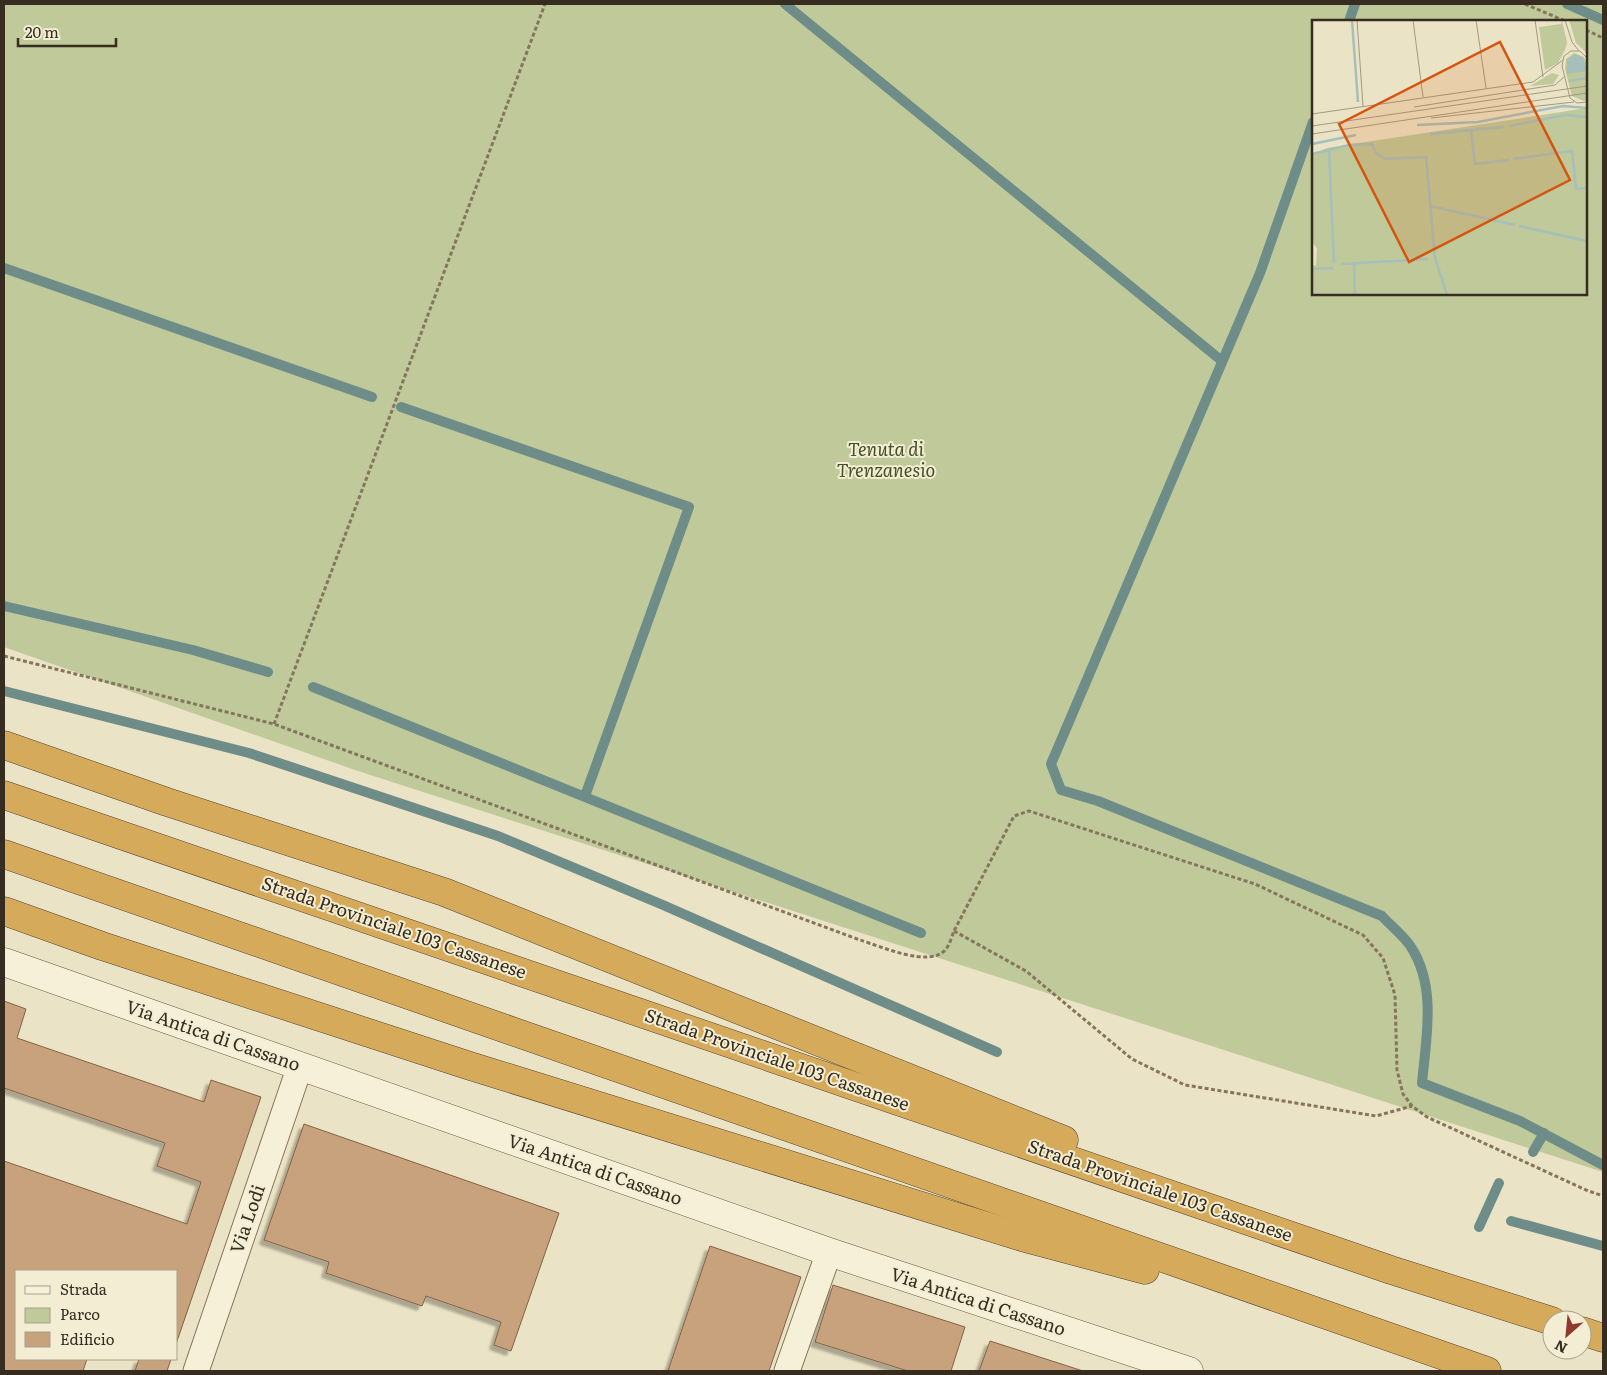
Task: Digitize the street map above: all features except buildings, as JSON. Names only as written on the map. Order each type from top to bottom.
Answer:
[{"type":"highway","points":[[4,745],[166,802],[444,892],[1391,1270]]},
{"type":"highway","name":"Strada Provinciale 103 Cassanese","points":[[4,795],[1391,1270],[1542,1318]]},
{"type":"highway","points":[[4,854],[1487,1371]]},
{"type":"highway","points":[[4,912],[102,946],[467,1065],[1025,1238],[1351,1324]]},
{"type":"main road","name":"Via Antica di Cassano","points":[[4,962],[829,1252],[1189,1371]]},
{"type":"street","name":"Via Lodi","points":[[196,1371],[300,1066]]},
{"type":"street","points":[[787,1371],[829,1252]]},
{"type":"path","points":[[274,724],[545,4]]},
{"type":"path","points":[[1525,4],[1563,20]]},
{"type":"path","points":[[1587,30],[1603,38]]},
{"type":"path","points":[[4,656],[274,724],[860,940],[917,957],[933,957],[946,950],[1014,816],[1029,811],[1255,884],[1363,935],[1383,958],[1395,995],[1397,1070],[1404,1094],[1412,1106],[1427,1117],[1603,1196]]},
{"type":"path","points":[[954,931],[1026,971],[1132,1059],[1185,1085],[1376,1116],[1412,1106]]},
{"type":"green space","name":"Tenuta di Trenzanesio","points":[[4,4],[1603,4],[1603,1172],[358,771],[4,647]]},
{"type":"waterway","points":[[785,4],[1222,361]]},
{"type":"waterway","points":[[1349,20],[1355,4]]},
{"type":"waterway","points":[[1567,4],[1603,20]]},
{"type":"waterway","points":[[1312,125],[1260,273],[1051,764],[1061,790],[1098,801],[1382,916],[1411,947],[1424,979],[1428,1014],[1422,1083],[1520,1121],[1603,1165]]},
{"type":"waterway","points":[[4,268],[372,397]]},
{"type":"waterway","points":[[401,407],[689,507],[585,796]]},
{"type":"waterway","points":[[4,606],[193,650],[268,672]]},
{"type":"waterway","points":[[313,687],[921,933]]},
{"type":"waterway","points":[[4,691],[249,753],[498,836],[663,905],[997,1052]]},
{"type":"waterway","points":[[1533,1152],[1544,1133]]},
{"type":"waterway","points":[[1479,1227],[1499,1183]]},
{"type":"waterway","points":[[1511,1221],[1603,1246]]}]
